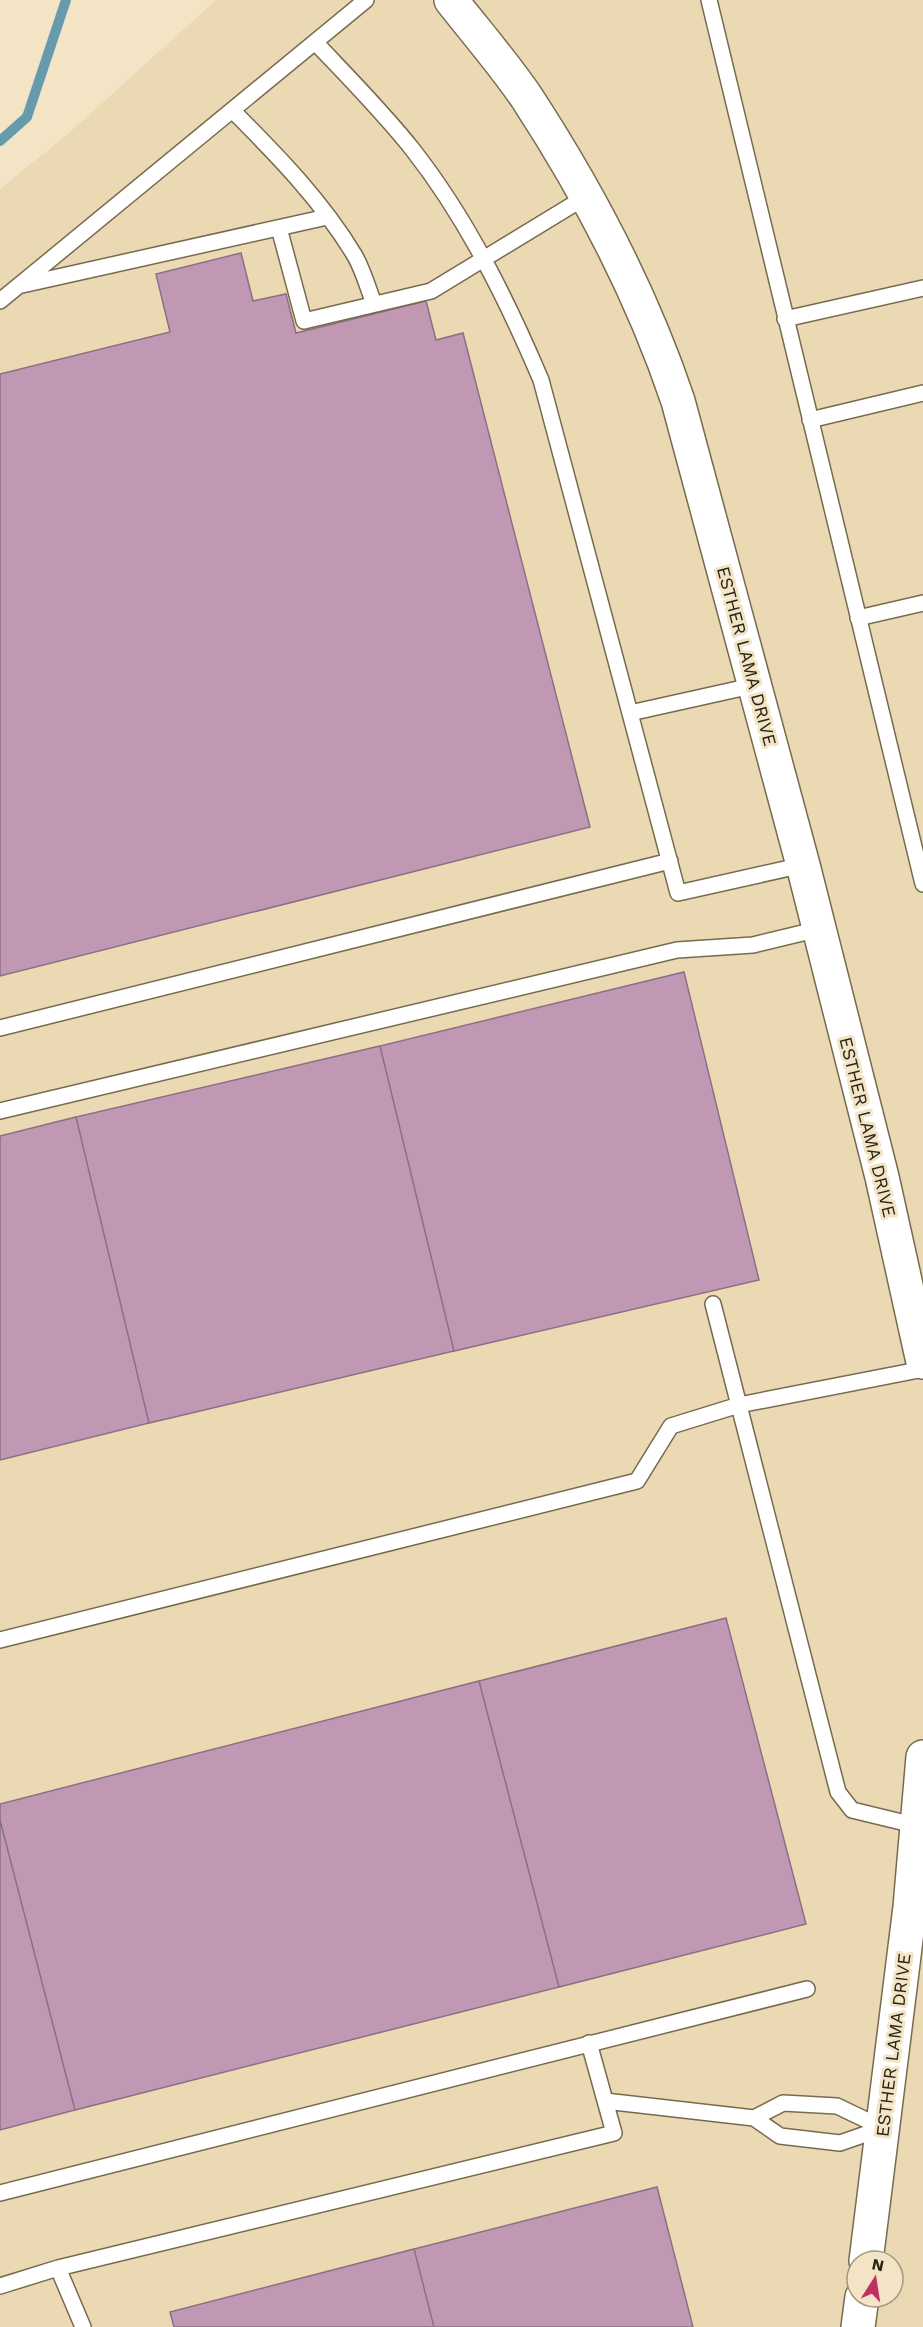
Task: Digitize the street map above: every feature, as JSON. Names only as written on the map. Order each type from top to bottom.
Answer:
[{"type":"street","name":"ESTHER LAMA DRIVE","points":[[451,0],[526,97],[587,196],[657,338],[678,401],[756,685],[882,1177],[923,1362]]},
{"type":"street","name":"ESTHER LAMA DRIVE","points":[[867,2249],[918,1826],[923,1757]]},
{"type":"street","points":[[858,2327],[860,2309]]},
{"type":"lane","points":[[0,301],[366,0]]},
{"type":"lane","points":[[710,0],[785,319],[923,884]]},
{"type":"lane","points":[[315,42],[413,150],[484,261],[541,380],[678,892],[802,865]]},
{"type":"lane","points":[[232,110],[286,163],[327,217],[356,257],[374,304]]},
{"type":"lane","points":[[279,228],[304,321],[431,291],[484,261],[587,196]]},
{"type":"lane","points":[[19,285],[327,217]]},
{"type":"lane","points":[[785,319],[923,288]]},
{"type":"lane","points":[[810,420],[923,393]]},
{"type":"lane","points":[[858,618],[923,603]]},
{"type":"lane","points":[[630,713],[756,685]]},
{"type":"lane","points":[[0,1028],[670,861]]},
{"type":"lane","points":[[0,1112],[677,951],[753,945],[819,929]]},
{"type":"lane","points":[[713,1304],[838,1792],[852,1810],[918,1826]]},
{"type":"lane","points":[[0,1640],[637,1481],[671,1426],[739,1404],[923,1369]]},
{"type":"lane","points":[[0,2193],[807,1989]]},
{"type":"lane","points":[[0,2286],[58,2268],[614,2133],[590,2043]]},
{"type":"lane","points":[[605,2102],[753,2118],[780,2136],[840,2143],[882,2128]]},
{"type":"lane","points":[[753,2118],[783,2103],[837,2106],[882,2128]]},
{"type":"lane","points":[[58,2268],[83,2327]]},
{"type":"shaded area","points":[[216,0],[923,0],[923,2327],[0,2327],[0,189],[68,134]]},
{"type":"building","points":[[241,253],[253,301],[286,294],[296,333],[426,301],[436,340],[463,333],[590,827],[0,976],[0,374],[170,332],[156,274]]},
{"type":"building","points":[[684,972],[759,1280],[454,1351],[380,1046]]},
{"type":"building","points":[[380,1046],[454,1351],[149,1423],[76,1117]]},
{"type":"building","points":[[76,1117],[149,1423],[0,1460],[0,1136]]},
{"type":"building","points":[[726,1618],[806,1924],[559,1987],[479,1681]]},
{"type":"building","points":[[479,1681],[559,1987],[75,2110],[0,1820],[0,1804]]},
{"type":"building","points":[[0,1820],[75,2110],[0,2130]]},
{"type":"building","points":[[657,2187],[693,2327],[434,2327],[414,2249]]},
{"type":"building","points":[[414,2249],[434,2327],[174,2327],[170,2312]]},
{"type":"waterway","points":[[0,141],[27,117],[66,0]]}]
